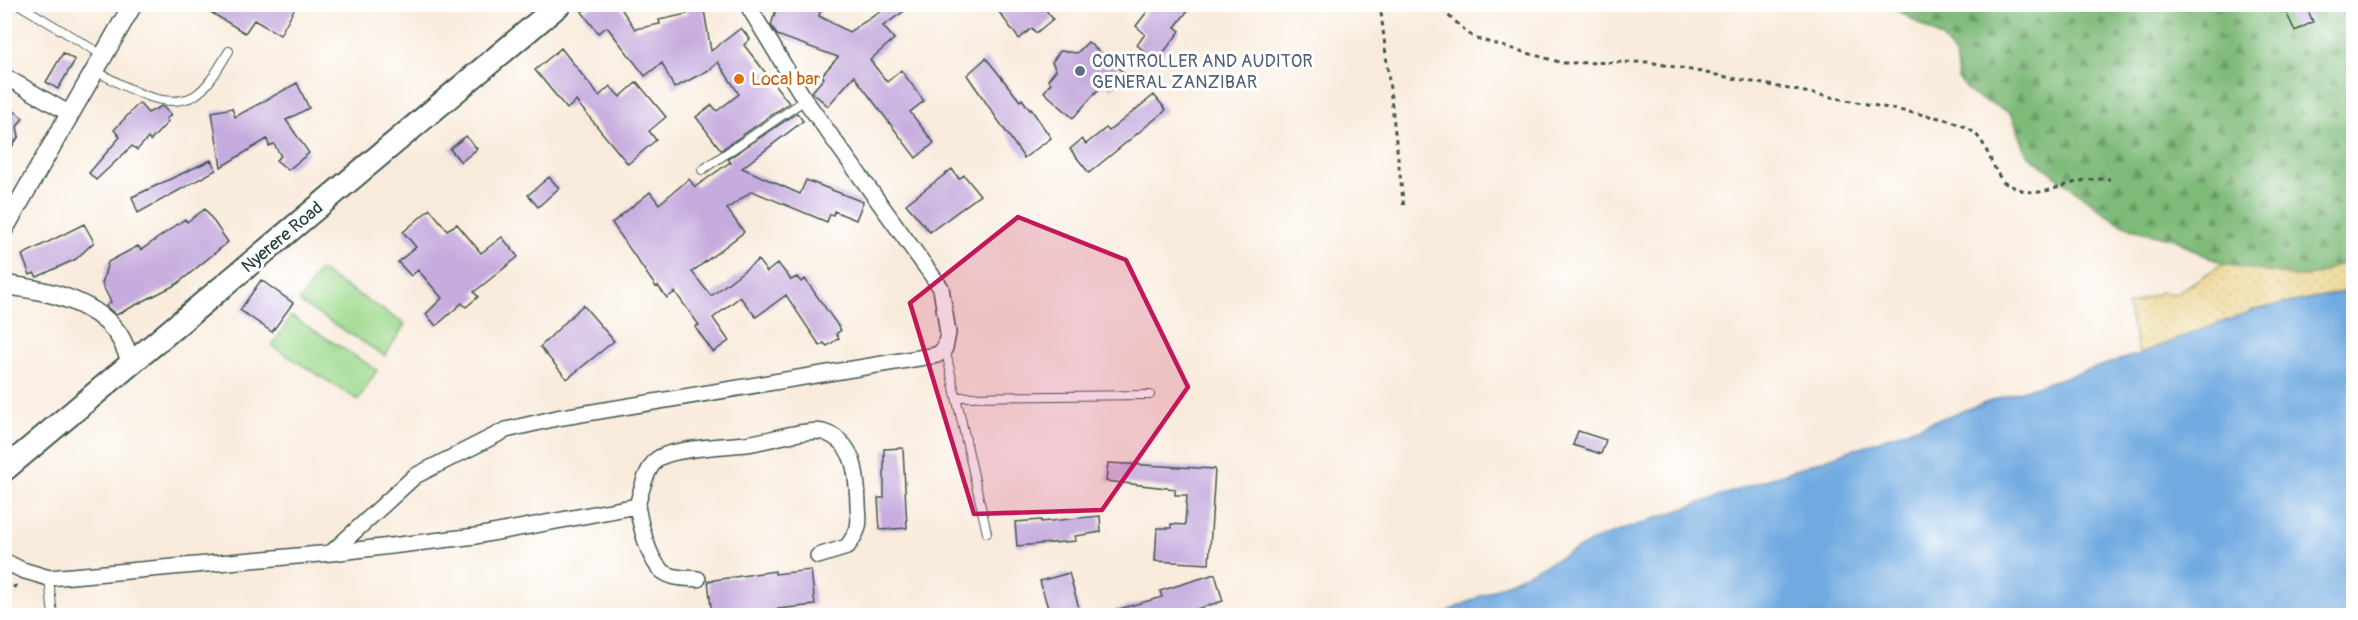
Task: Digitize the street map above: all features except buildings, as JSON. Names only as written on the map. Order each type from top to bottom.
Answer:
[{"type":"main road","name":"Nyerere Road","points":[[4,470],[560,4]]},
{"type":"street","points":[[4,228],[133,4]]},
{"type":"street","points":[[331,553],[415,476],[506,430],[557,418],[937,355],[945,348],[948,333],[941,288],[805,100],[747,4]]},
{"type":"street","points":[[4,76],[70,114]]},
{"type":"street","points":[[4,285],[49,292],[88,309],[116,331],[132,363]]},
{"type":"street","points":[[698,579],[678,578],[661,570],[640,528],[637,506],[645,479],[657,460],[666,455],[697,448],[747,444],[807,432],[822,432],[838,440],[849,451],[857,475],[858,529],[847,547],[818,556]]},
{"type":"street","points":[[4,561],[22,570],[49,578],[331,553],[476,536],[637,506]]},
{"type":"lane","points":[[18,4],[99,63],[153,98],[168,101],[194,96],[229,51]]},
{"type":"lane","points":[[702,170],[805,100]]},
{"type":"lane","points":[[945,348],[987,533]]},
{"type":"lane","points":[[956,397],[1150,395]]},
{"type":"lane","points":[[49,578],[53,615]]},
{"type":"path","points":[[1380,4],[1404,209]]},
{"type":"path","points":[[1435,4],[1474,38],[1563,63],[1649,62],[1945,119],[1970,128],[1986,146],[2003,182],[2029,192],[2045,193],[2081,181],[2110,179]]},
{"type":"highlighted area","points":[[1018,217],[1126,260],[1188,387],[1102,510],[974,514],[910,303]]},
{"type":"green space","points":[[1889,5],[2282,5],[2309,14],[2319,9],[2317,5],[2353,5],[2353,258],[2316,275],[2296,277],[2231,267],[2177,240],[2135,230],[2116,221],[2027,154],[2011,113],[1972,95],[1958,78],[1955,55],[1942,38]]},
{"type":"green space","points":[[319,270],[405,324],[385,356],[299,302]]},
{"type":"green space","points":[[291,316],[377,370],[358,400],[272,346]]},
{"type":"sand","points":[[2353,258],[2353,290],[2254,310],[2139,354],[2127,306],[2161,292],[2176,294],[2222,264],[2296,277],[2316,275]]},
{"type":"water","points":[[2353,290],[2353,615],[1441,615],[1600,538],[2008,395],[2139,354],[2254,310]]},
{"type":"place","name":"CONTROLLER AND AUDITOR GENERAL ZANZIBAR","points":[[1080,71]]},
{"type":"place","name":"Local bar","points":[[739,79]]}]
